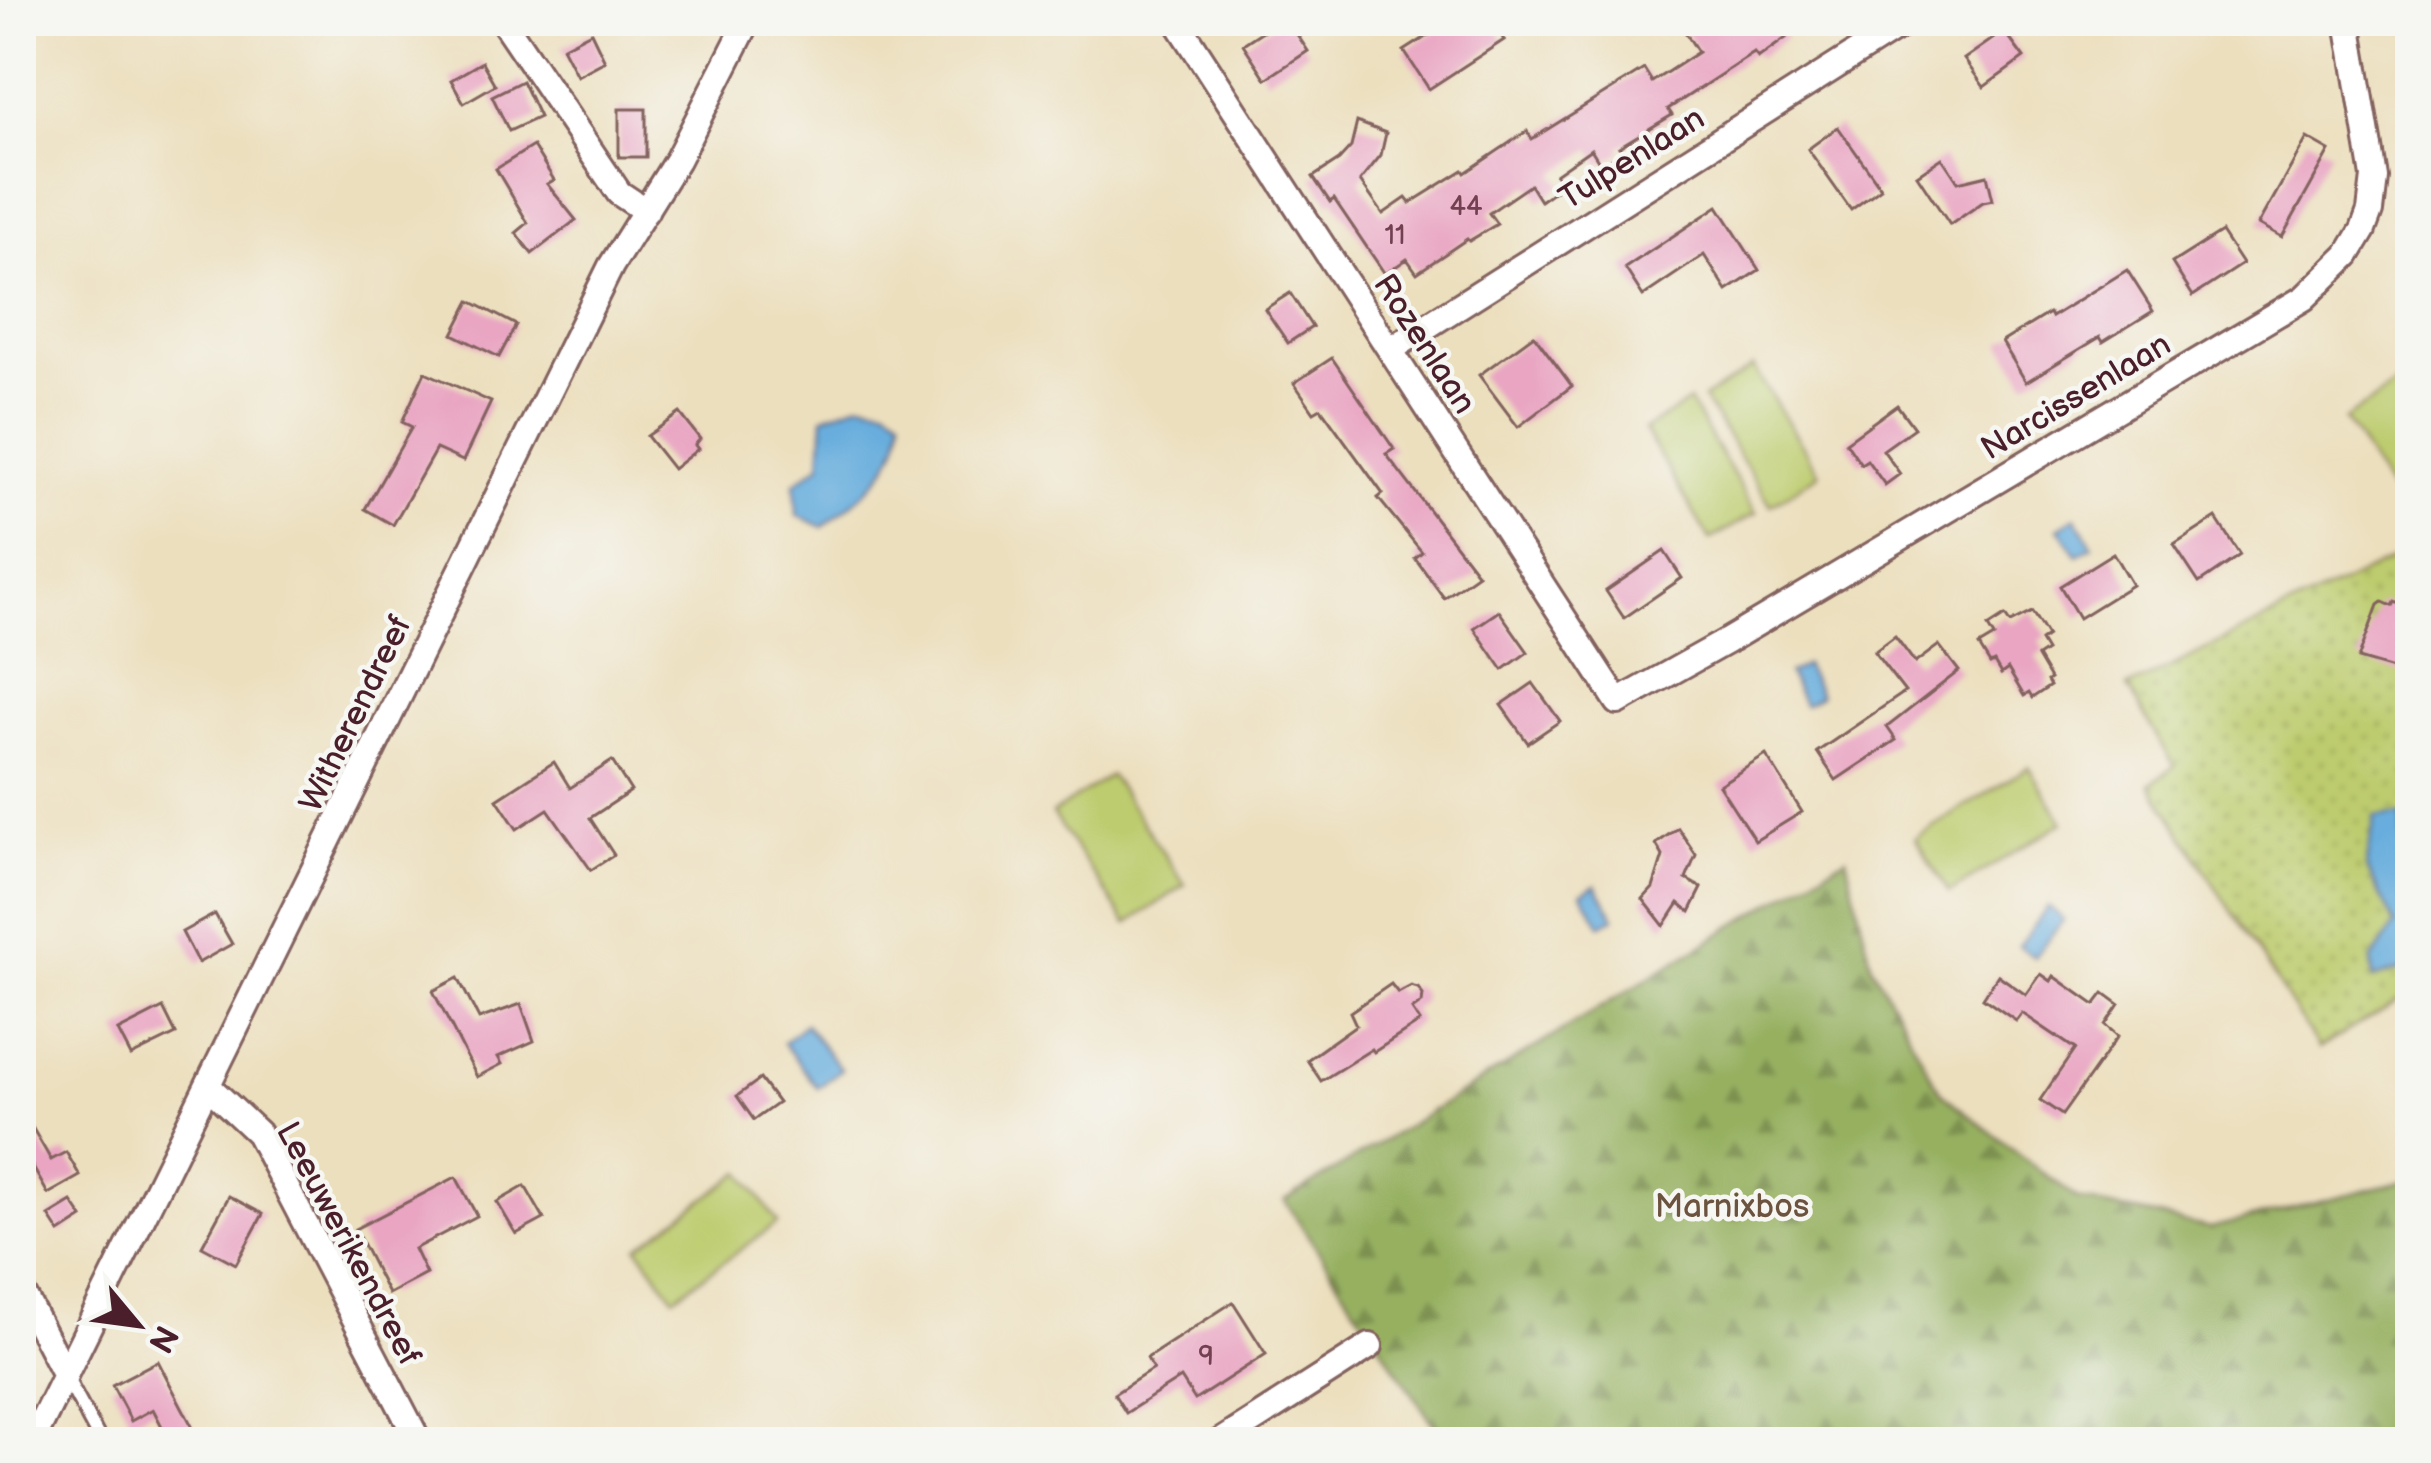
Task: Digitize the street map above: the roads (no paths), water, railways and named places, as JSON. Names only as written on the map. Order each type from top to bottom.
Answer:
[{"type":"street","points":[[503,21],[619,193],[646,211]]},
{"type":"street","name":"Witherendreef","points":[[32,1442],[611,266],[676,160],[748,21]]},
{"type":"street","name":"Rozenlaan","points":[[1177,21],[1618,703]]},
{"type":"street","name":"Tulpenlaan","points":[[1390,349],[1907,21]]},
{"type":"street","name":"Narcissenlaan","points":[[1618,703],[2304,298],[2348,255],[2370,211],[2374,177],[2348,21]]},
{"type":"street","name":"Leeuwerikendreef","points":[[208,1086],[258,1133],[419,1442]]},
{"type":"street","points":[[21,1290],[65,1376]]},
{"type":"street","points":[[1220,1442],[1370,1346]]},
{"type":"lane","points":[[65,1376],[101,1442]]},
{"type":"water","points":[[861,402],[886,406],[902,416],[895,452],[877,480],[823,527],[797,515],[795,483],[821,464],[824,416]]},
{"type":"water","points":[[2076,517],[2093,545],[2077,555],[2059,528]]},
{"type":"water","points":[[1804,665],[1820,696],[1804,705],[1788,674]]},
{"type":"water","points":[[2403,816],[2403,845],[2410,851],[2410,967],[2373,979],[2372,960],[2395,925],[2366,867],[2375,817]]},
{"type":"water","points":[[1596,885],[1615,917],[1601,925],[1582,893]]},
{"type":"water","points":[[2048,907],[2064,919],[2035,957],[2019,946]]},
{"type":"water","points":[[805,1024],[841,1069],[818,1088],[783,1043]]},
{"type":"park label","name":"Marnixbos","points":[[1732,1205]]}]
